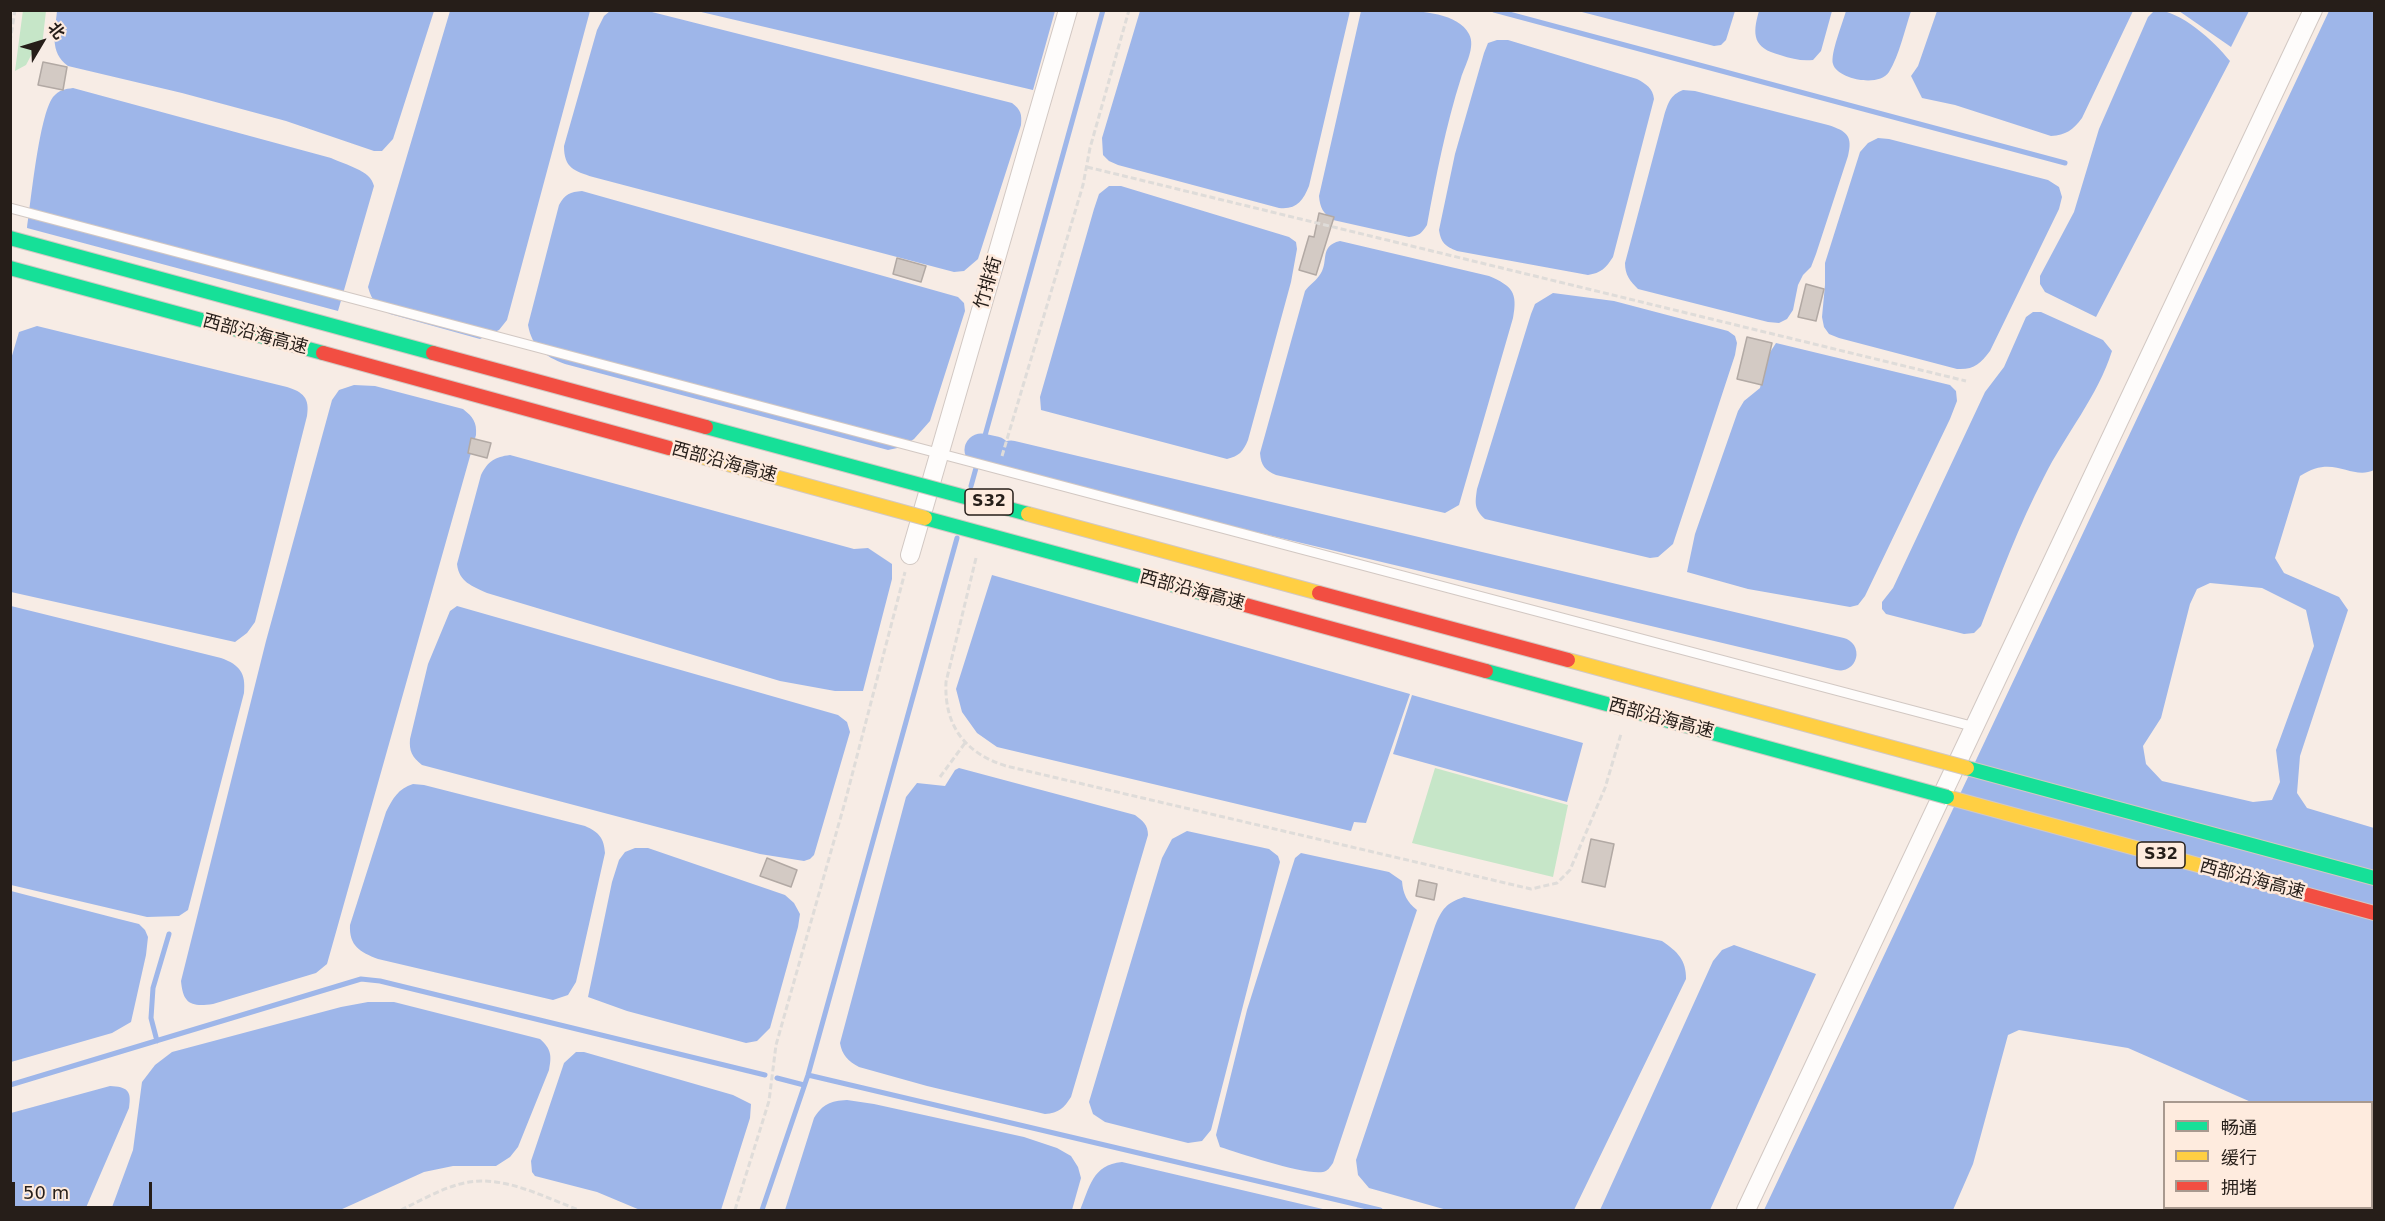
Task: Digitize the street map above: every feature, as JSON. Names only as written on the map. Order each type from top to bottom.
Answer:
[{"type":"highway","name":"西部沿海高速","points":[[10,238],[2374,878]]},
{"type":"highway","name":"西部沿海高速","points":[[10,268],[2374,913]]},
{"type":"street","name":"竹排街","points":[[910,555],[1068,10]]},
{"type":"street","points":[[1746,1210],[2313,10]]},
{"type":"lane","points":[[10,208],[1975,727]]},
{"type":"path","points":[[10,42],[15,10]]},
{"type":"path","points":[[1086,167],[1966,381]]},
{"type":"path","points":[[735,1210],[769,1101],[776,1045],[845,802],[910,555]]},
{"type":"path","points":[[940,777],[965,743]]},
{"type":"path","points":[[401,1210],[445,1190],[470,1182],[497,1182],[522,1188],[579,1210]]},
{"type":"green space","points":[[23,10],[46,11],[42,46],[36,46],[26,65],[15,71]]},
{"type":"green space","points":[[1435,768],[1568,805],[1553,877],[1412,843]]},
{"type":"water","points":[[1937,10],[2133,11],[2082,118],[2069,131],[2051,136],[1955,105],[1922,98],[1911,76],[1918,66]]},
{"type":"water","points":[[2155,10],[2175,15],[2196,28],[2230,61],[2096,317],[2045,292],[2040,284],[2040,276],[2074,212],[2099,129],[2148,17]]},
{"type":"water","points":[[57,11],[434,11],[393,139],[382,151],[374,151],[286,121],[68,66],[58,54],[55,41]]},
{"type":"water","points":[[450,11],[590,11],[507,320],[499,330],[480,339],[390,314],[376,303],[368,287]]},
{"type":"water","points":[[610,11],[648,11],[1012,103],[1020,113],[1021,125],[978,259],[964,271],[954,272],[593,177],[571,168],[564,153],[564,146],[597,30],[604,16]]},
{"type":"water","points":[[697,11],[1055,11],[1033,90]]},
{"type":"water","points":[[1140,11],[1350,11],[1309,186],[1298,203],[1290,208],[1279,208],[1118,165],[1103,155],[1102,138]]},
{"type":"water","points":[[1361,11],[1436,14],[1450,18],[1461,25],[1471,39],[1469,56],[1446,132],[1427,225],[1420,234],[1412,237],[1333,220],[1324,212],[1320,204],[1319,196]]},
{"type":"water","points":[[1578,11],[1735,11],[1726,40],[1721,45],[1714,46]]},
{"type":"water","points":[[1759,11],[1832,11],[1821,51],[1813,60],[1804,60],[1764,49],[1755,34]]},
{"type":"water","points":[[1846,11],[1911,11],[1896,58],[1884,77],[1877,80],[1859,80],[1842,74],[1833,64],[1835,46]]},
{"type":"water","points":[[2179,11],[2249,11],[2231,47]]},
{"type":"water","points":[[2329,11],[2374,11],[2374,470],[2358,472],[2323,467],[2300,476],[2275,558],[2284,573],[2339,597],[2348,610],[2300,756],[2297,793],[2307,808],[2374,828],[2374,1158],[2373,1101],[2249,1101],[2128,1048],[2019,1030],[2008,1035],[1973,1164],[1953,1210],[1764,1210]],"holes":[[[2210,583],[2262,588],[2306,610],[2314,646],[2276,750],[2280,782],[2272,800],[2253,802],[2162,781],[2146,764],[2143,746],[2161,718],[2190,604],[2197,589]]]},
{"type":"water","points":[[1508,40],[1637,79],[1651,89],[1654,99],[1613,257],[1596,273],[1588,275],[1457,251],[1442,241],[1439,230],[1455,154],[1484,53],[1488,43]]},
{"type":"water","points":[[73,88],[331,158],[368,176],[374,186],[338,311],[27,228],[33,180],[48,107],[58,93]]},
{"type":"water","points":[[1683,90],[1695,91],[1828,125],[1844,132],[1849,139],[1848,156],[1816,254],[1811,267],[1803,275],[1798,285],[1793,310],[1787,319],[1779,323],[1638,289],[1627,274],[1625,263],[1664,116],[1670,100]]},
{"type":"water","points":[[1878,138],[2048,180],[2059,187],[2062,197],[2059,209],[1990,351],[1980,363],[1972,367],[1957,369],[1839,338],[1829,334],[1824,327],[1822,317],[1825,263],[1860,152],[1868,143]]},
{"type":"water","points":[[1109,186],[1121,186],[1289,237],[1296,242],[1297,249],[1291,282],[1248,440],[1240,453],[1235,456],[1227,459],[1041,410],[1040,397],[1094,209],[1099,194]]},
{"type":"water","points":[[582,191],[958,297],[964,303],[965,311],[930,421],[914,439],[902,447],[888,450],[565,364],[551,358],[536,345],[528,325],[559,205],[568,194]]},
{"type":"water","points":[[1340,241],[1489,276],[1508,287],[1514,296],[1513,318],[1459,505],[1445,513],[1276,475],[1266,469],[1261,461],[1260,453],[1305,291],[1322,271],[1329,247]]},
{"type":"water","points":[[1553,293],[1614,301],[1728,331],[1735,336],[1737,343],[1735,355],[1673,544],[1658,557],[1650,558],[1485,519],[1477,509],[1477,489],[1531,314],[1535,304]]},
{"type":"water","points":[[2033,312],[2041,312],[2103,340],[2112,351],[2090,400],[2052,461],[2035,495],[1981,626],[1974,633],[1964,634],[1886,614],[1882,609],[1882,602],[1893,588],[1985,392],[2004,367],[2026,317]]},
{"type":"water","points":[[37,326],[287,387],[297,391],[306,400],[307,416],[255,622],[247,633],[235,642],[11,592],[11,359],[19,332]]},
{"type":"water","points":[[1776,343],[1950,385],[1956,391],[1957,401],[1950,419],[1865,596],[1858,605],[1850,607],[1748,589],[1687,572],[1695,534],[1738,411],[1744,401],[1760,388],[1767,357]]},
{"type":"water","points":[[354,385],[375,386],[463,409],[474,420],[476,435],[327,964],[316,973],[213,1004],[194,1004],[186,999],[181,981],[266,641],[332,400],[339,390]]},
{"type":"water","points":[[510,455],[854,549],[868,548],[892,564],[892,579],[863,691],[835,691],[780,681],[487,593],[467,583],[460,575],[457,564],[481,475],[486,466],[493,461]]},
{"type":"water","points":[[992,575],[1410,694],[1366,823],[1354,822],[1351,831],[997,747],[977,733],[962,712],[956,689]]},
{"type":"water","points":[[11,606],[221,658],[237,667],[243,675],[244,693],[188,910],[179,916],[147,917],[11,885]]},
{"type":"water","points":[[457,606],[838,715],[847,722],[850,732],[814,855],[804,861],[760,854],[422,765],[412,754],[410,739],[428,664],[450,611]]},
{"type":"water","points":[[1412,695],[1583,743],[1567,802],[1393,754]]},
{"type":"water","points":[[959,768],[1135,815],[1143,821],[1147,828],[1148,835],[1071,1097],[1058,1111],[1045,1114],[927,1086],[859,1067],[842,1051],[840,1043],[906,797],[917,783],[945,786],[955,770]]},
{"type":"water","points":[[413,784],[585,826],[600,836],[605,853],[576,982],[568,995],[553,1000],[378,959],[361,951],[354,943],[351,938],[350,925],[386,812],[396,795]]},
{"type":"water","points":[[1187,831],[1269,849],[1278,856],[1280,862],[1211,1130],[1202,1141],[1188,1143],[1105,1122],[1093,1114],[1089,1102],[1162,858],[1172,839]]},
{"type":"water","points":[[635,848],[648,848],[785,895],[794,903],[800,914],[798,927],[770,1028],[757,1041],[746,1043],[627,1011],[588,997],[612,882],[619,860],[625,852]]},
{"type":"water","points":[[1301,853],[1389,872],[1402,881],[1406,897],[1417,910],[1333,1163],[1328,1170],[1323,1172],[1287,1167],[1220,1147],[1216,1135],[1247,1010],[1295,858]]},
{"type":"water","points":[[11,891],[139,924],[145,930],[148,937],[146,955],[131,1022],[112,1033],[11,1062]]},
{"type":"water","points":[[1464,897],[1662,941],[1677,953],[1683,962],[1686,979],[1574,1210],[1447,1210],[1369,1188],[1358,1175],[1356,1160],[1435,926],[1445,907]]},
{"type":"water","points":[[1734,945],[1816,974],[1710,1210],[1600,1210],[1713,961],[1722,950]]},
{"type":"water","points":[[368,1002],[394,1002],[540,1039],[544,1043],[550,1053],[549,1070],[518,1147],[510,1157],[496,1166],[453,1166],[424,1172],[340,1210],[111,1210],[133,1150],[142,1082],[155,1065],[172,1052],[341,1007]]},
{"type":"water","points":[[576,1052],[584,1052],[733,1095],[751,1104],[750,1118],[721,1210],[640,1210],[597,1192],[535,1176],[532,1172],[531,1161],[564,1063]]},
{"type":"water","points":[[110,1086],[121,1087],[129,1093],[129,1108],[85,1210],[11,1210],[11,1113]]},
{"type":"water","points":[[847,1100],[1024,1137],[1057,1148],[1071,1156],[1078,1167],[1081,1178],[1072,1210],[785,1210],[814,1118],[828,1104]]},
{"type":"water","points":[[1122,1162],[1327,1210],[1080,1210],[1098,1172],[1112,1164]]},
{"type":"building","points":[[43,62],[67,67],[63,90],[38,85]]},
{"type":"building","points":[[1319,213],[1334,217],[1316,275],[1299,270],[1309,236],[1314,237]]},
{"type":"building","points":[[897,258],[926,266],[921,282],[893,274]]},
{"type":"building","points":[[1806,284],[1824,289],[1816,321],[1798,317]]},
{"type":"building","points":[[1747,337],[1772,343],[1762,385],[1737,379]]},
{"type":"building","points":[[471,438],[491,443],[487,458],[468,453]]},
{"type":"building","points":[[1591,839],[1614,844],[1605,887],[1582,882]]},
{"type":"building","points":[[767,858],[797,870],[791,887],[760,876]]},
{"type":"building","points":[[1419,880],[1437,884],[1434,900],[1416,896]]},
{"type":"waterway","points":[[971,486],[1103,10]]},
{"type":"waterway","points":[[1494,10],[2065,163]]},
{"type":"waterway","points":[[981,450],[995,453]]},
{"type":"waterway","points":[[1011,457],[1840,654]]},
{"type":"waterway","points":[[762,1210],[808,1075],[957,538]]},
{"type":"waterway","points":[[157,1041],[151,1018],[153,988],[169,934]]},
{"type":"waterway","points":[[10,1085],[361,979],[380,981],[765,1075]]},
{"type":"waterway","points":[[808,1075],[1380,1210]]},
{"type":"waterway","points":[[777,1078],[804,1085]]},
{"type":"traffic: fast","points":[[10,238],[433,353]]},
{"type":"traffic: fast","points":[[10,268],[323,353]]},
{"type":"traffic: fast","points":[[706,427],[1028,514]]},
{"type":"traffic: fast","points":[[925,518],[1209,595]]},
{"type":"traffic: fast","points":[[1486,671],[1947,797]]},
{"type":"traffic: fast","points":[[1967,768],[2374,878]]},
{"type":"traffic: slow","points":[[669,448],[925,518]]},
{"type":"traffic: slow","points":[[1028,514],[1319,593]]},
{"type":"traffic: slow","points":[[1568,660],[1967,768]]},
{"type":"traffic: slow","points":[[1947,797],[2235,875]]},
{"type":"traffic: jam","points":[[323,353],[669,448]]},
{"type":"traffic: jam","points":[[433,353],[706,427]]},
{"type":"traffic: jam","points":[[1319,593],[1568,660]]},
{"type":"traffic: jam","points":[[1209,595],[1486,671]]},
{"type":"traffic: jam","points":[[2235,875],[2374,913]]}]
